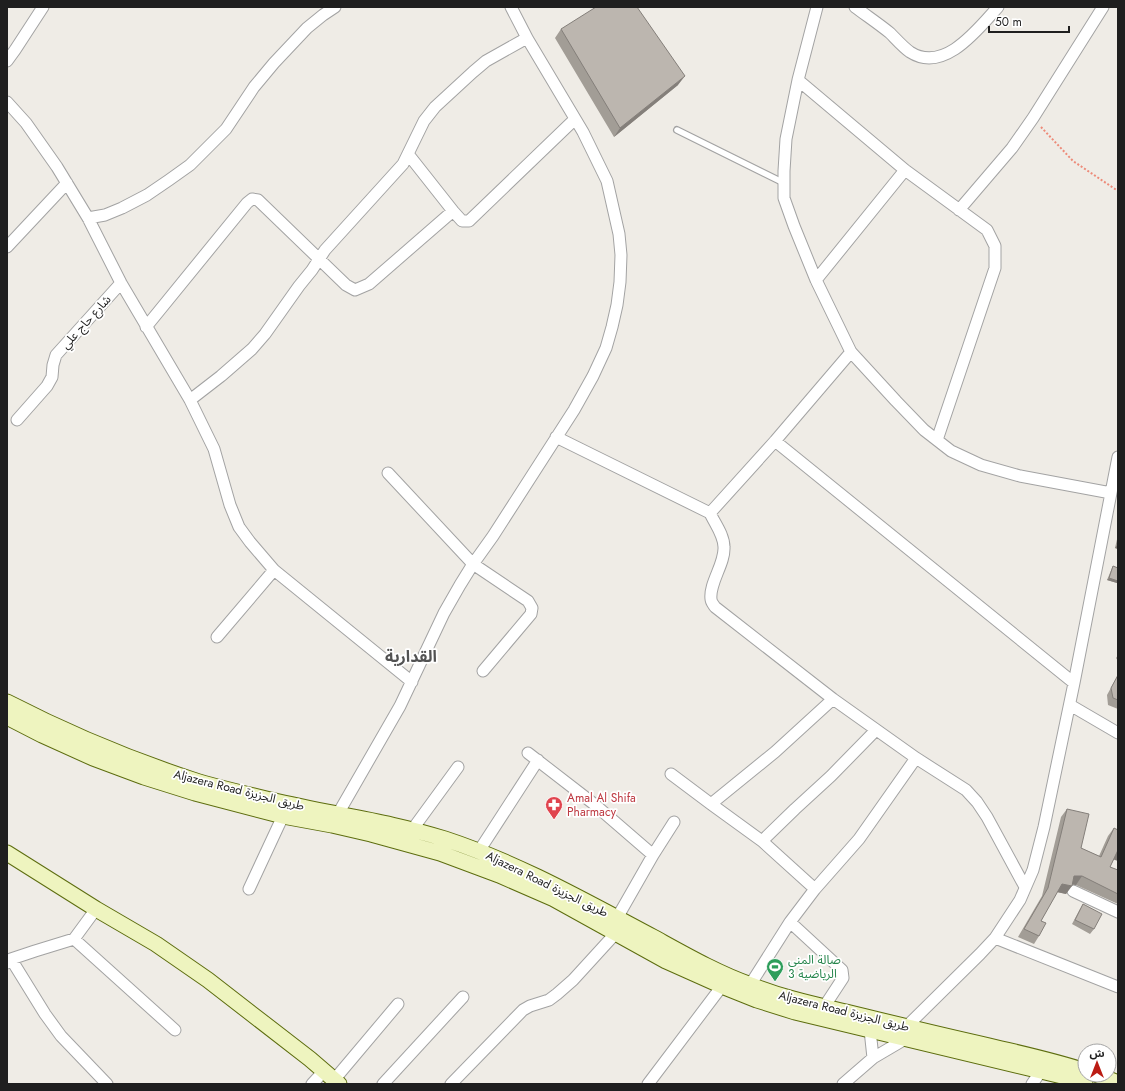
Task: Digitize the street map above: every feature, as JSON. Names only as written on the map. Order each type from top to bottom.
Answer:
[{"type":"main road","name":"Aljazera Road طريق الجزيزة","points":[[7,702],[44,721],[99,745],[195,781],[274,801],[336,819],[371,834],[440,853],[500,874],[554,899],[666,961],[758,1000],[795,1012],[870,1030],[903,1034],[1042,1059],[1077,1069]]},
{"type":"main road","name":"Aljazera Road طريق الجزيزة","points":[[7,717],[93,758],[144,777],[194,793],[283,816],[336,819],[412,830],[479,851],[558,887],[702,963],[750,985],[791,999],[824,1007],[903,1034],[1066,1077],[1086,1084]]},
{"type":"main road","points":[[7,853],[96,909],[156,944],[202,976],[332,1078]]},
{"type":"street","points":[[7,61],[43,7]]},
{"type":"street","points":[[88,218],[105,215],[122,208],[147,195],[190,165],[226,128],[254,87],[274,63],[307,28],[322,15],[335,7]]},
{"type":"street","points":[[336,819],[400,706],[444,613],[460,585],[574,410],[593,376],[606,348],[612,328],[620,282],[621,255],[619,234],[607,181],[597,159],[575,119],[510,7]]},
{"type":"street","points":[[816,7],[798,80],[786,139],[784,198],[816,280],[851,352],[924,430],[950,450],[981,465],[1020,476],[1111,493]]},
{"type":"street","points":[[855,7],[888,32],[910,52],[928,58],[944,55],[968,40],[998,7]]},
{"type":"street","points":[[959,210],[1012,148],[1104,7]]},
{"type":"street","points":[[190,400],[252,349],[278,318],[325,250],[403,164],[424,121],[435,107],[486,61],[527,38]]},
{"type":"street","points":[[798,80],[905,170],[987,230],[995,246],[995,268],[937,440]]},
{"type":"street","points":[[7,102],[26,123],[67,183],[88,218],[121,283],[190,400],[214,449],[230,505],[239,527],[274,570],[412,682]]},
{"type":"street","points":[[408,154],[453,212],[462,220],[469,221],[575,119]]},
{"type":"street","points":[[816,280],[905,170]]},
{"type":"street","points":[[7,247],[67,183]]},
{"type":"street","points":[[146,327],[247,203],[252,199],[258,200],[346,285],[355,290],[369,284],[453,212]]},
{"type":"street","name":"شارع حاج علي","points":[[17,420],[47,386],[52,377],[56,355],[121,283]]},
{"type":"street","points":[[710,513],[775,441],[851,352]]},
{"type":"street","points":[[556,437],[710,513],[722,537],[724,548],[723,558],[711,593],[711,601],[715,607],[833,699],[916,758],[966,790],[977,802],[987,817],[1025,888]]},
{"type":"street","points":[[775,441],[1074,683]]},
{"type":"street","points":[[843,1084],[903,1034],[995,938],[1020,900],[1033,870],[1044,827],[1070,705],[1118,457]]},
{"type":"street","points":[[388,472],[473,564],[528,602],[532,608],[531,614],[483,671]]},
{"type":"street","points":[[217,637],[274,570]]},
{"type":"street","points":[[712,804],[775,752],[833,699]]},
{"type":"street","points":[[1070,705],[1118,733]]},
{"type":"street","points":[[762,841],[831,776],[876,730]]},
{"type":"street","points":[[528,753],[594,804],[653,855]]},
{"type":"street","points":[[750,985],[790,922],[815,889],[859,839],[916,758]]},
{"type":"street","points":[[479,851],[538,760]]},
{"type":"street","points":[[412,830],[458,767]]},
{"type":"street","points":[[671,774],[762,841],[815,889]]},
{"type":"street","points":[[249,889],[283,816]]},
{"type":"street","points":[[617,918],[653,855],[674,822]]},
{"type":"street","points":[[1073,891],[1118,912]]},
{"type":"street","points":[[96,909],[74,939],[9,961],[61,1036],[107,1084]]},
{"type":"street","points":[[790,922],[842,970],[843,978],[824,1007]]},
{"type":"street","points":[[451,1084],[523,1010],[530,1006],[549,1000],[557,994],[573,980],[616,934]]},
{"type":"street","points":[[995,938],[1118,987]]},
{"type":"street","points":[[74,939],[175,1030]]},
{"type":"street","points":[[648,1084],[722,986]]},
{"type":"street","points":[[383,1084],[463,997]]},
{"type":"street","points":[[312,1084],[332,1078],[398,1004]]},
{"type":"street","points":[[870,1030],[873,1058]]},
{"type":"street","points":[[1032,1084],[1041,1071]]},
{"type":"lane","points":[[677,130],[784,183]]},
{"type":"path","points":[[1033,118],[1073,161],[1118,190]]},
{"type":"building","points":[[596,7],[637,7],[685,76],[620,128],[561,29]]},
{"type":"building","points":[[1113,566],[1118,568],[1118,581],[1109,578]]},
{"type":"building","points":[[1118,675],[1118,700],[1113,698],[1111,688]]},
{"type":"building","points":[[1067,809],[1089,814],[1081,848],[1101,857],[1114,828],[1118,830],[1118,850],[1110,867],[1118,870],[1118,894],[1082,876],[1074,876],[1072,886],[1062,884],[1041,921],[1046,923],[1039,936],[1024,929],[1048,888]]},
{"type":"building","points":[[1083,904],[1102,914],[1094,929],[1075,920]]},
{"type":"place","name":"Amal Al Shifa Pharmacy","points":[[554,820]]},
{"type":"place","name":"صالة المنى الرياضية 3","points":[[775,982]]},
{"type":"district","name":"القدارية","points":[[411,656]]}]
